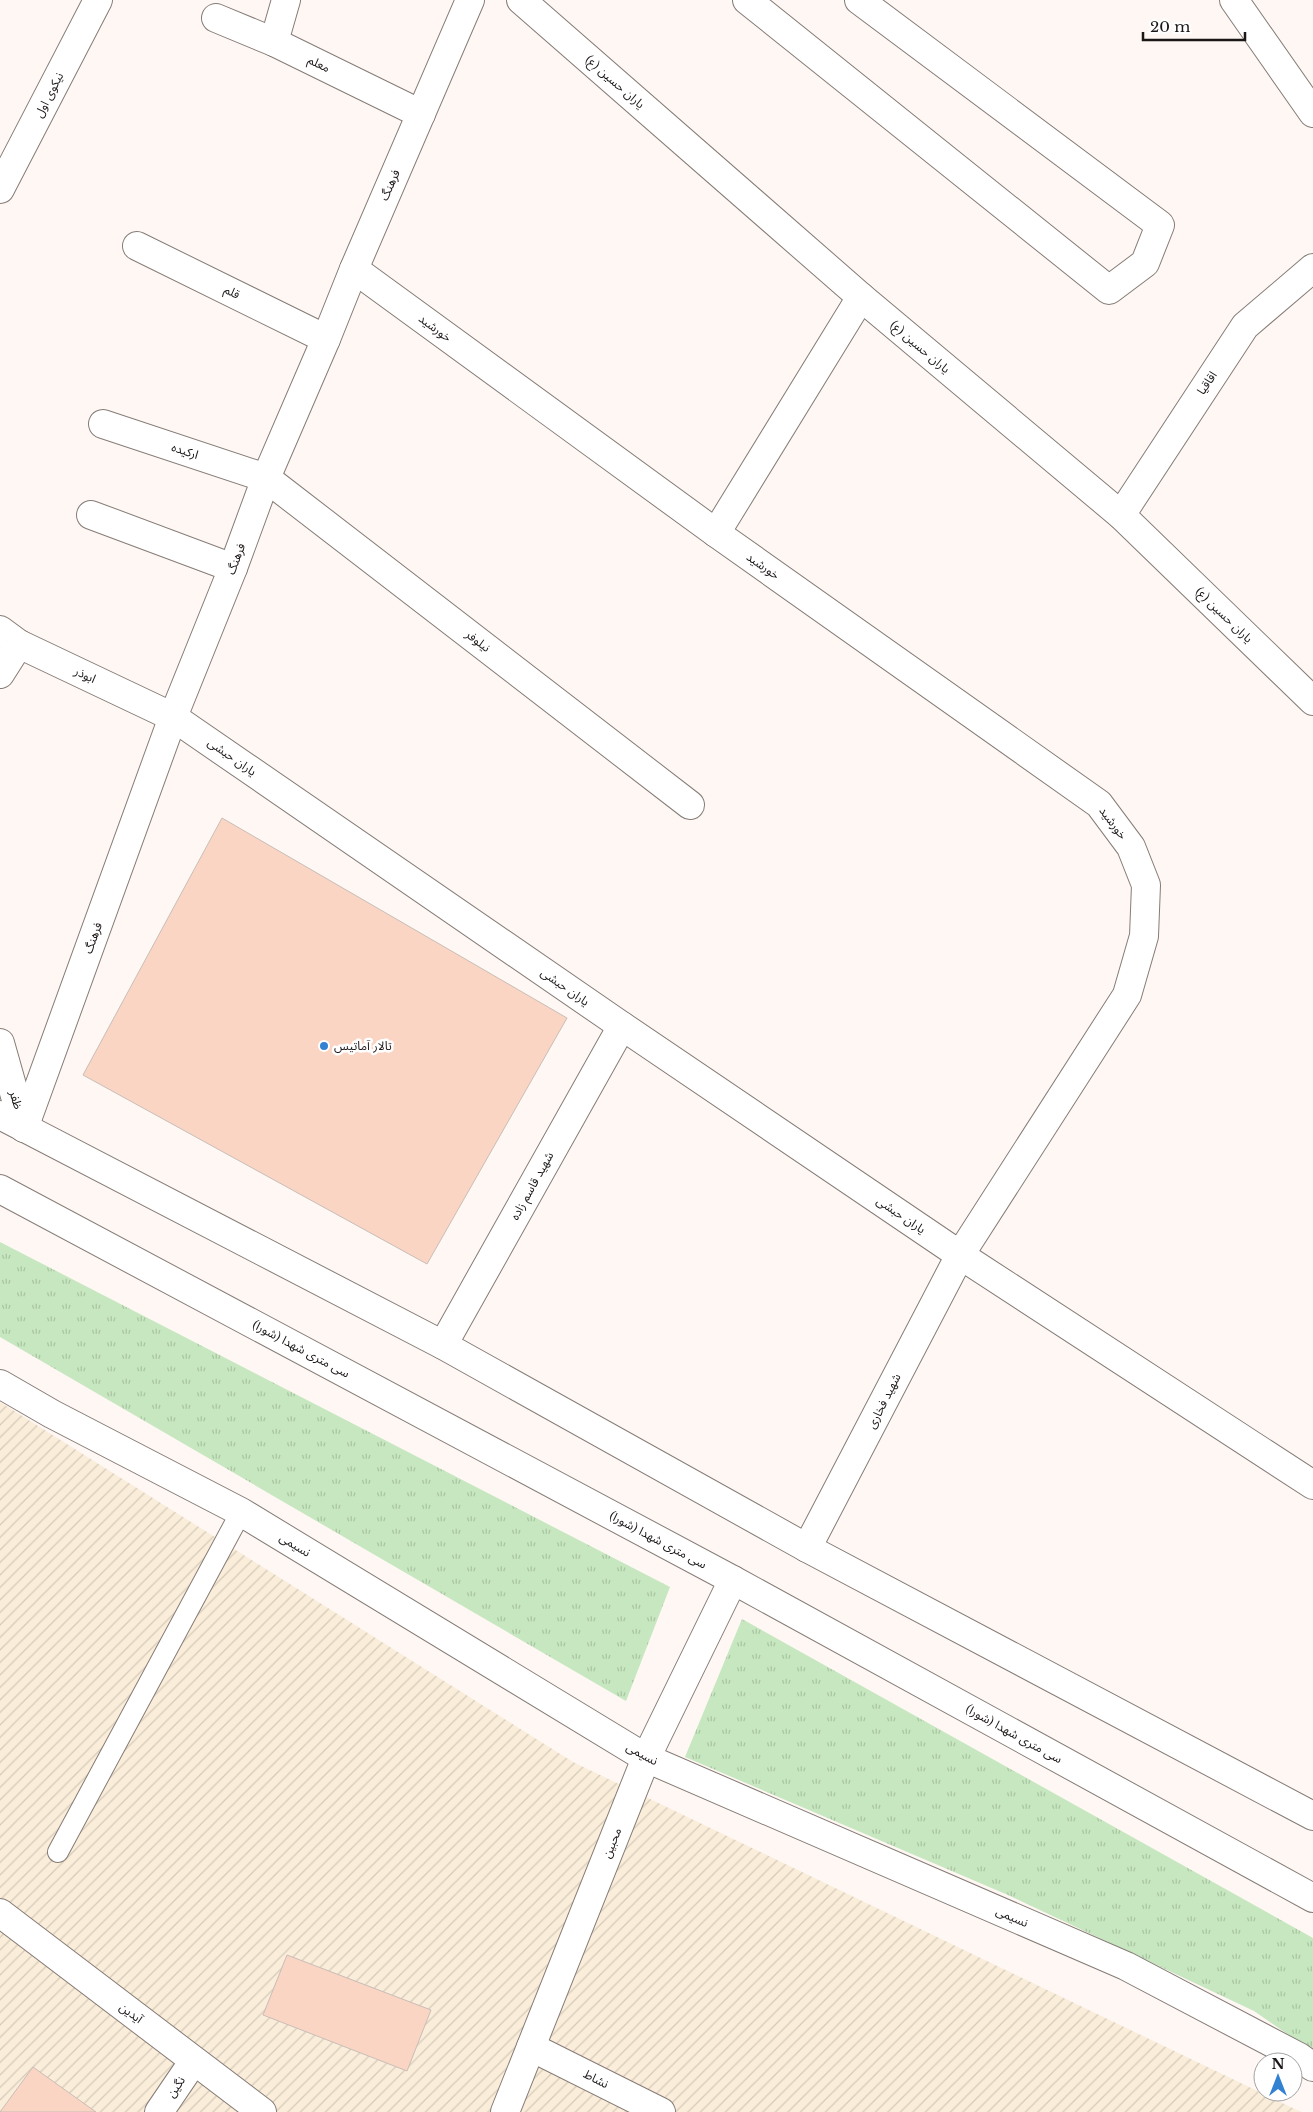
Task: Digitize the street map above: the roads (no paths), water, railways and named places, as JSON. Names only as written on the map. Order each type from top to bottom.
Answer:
[{"type":"street","name":"نیکوی اول","points":[[0,189],[98,0]]},
{"type":"street","points":[[274,42],[286,0]]},
{"type":"street","name":"فرهنگ","points":[[24,1128],[173,717],[233,568],[266,478],[470,0]]},
{"type":"street","name":"یاران حسین (ع)","points":[[521,0],[860,297],[1121,515],[1313,701]]},
{"type":"street","points":[[747,0],[1109,290],[1145,263],[1160,225],[859,0]]},
{"type":"street","points":[[1234,0],[1313,113]]},
{"type":"street","name":"معلم","points":[[216,18],[274,42],[421,114]]},
{"type":"street","name":"قلم","points":[[138,246],[326,339]]},
{"type":"street","name":"خورشید","points":[[354,268],[716,533],[1099,804],[1131,847],[1146,885]]},
{"type":"street","name":"اقاقیا","points":[[1121,515],[1245,326],[1313,268]]},
{"type":"street","points":[[716,533],[860,297]]},
{"type":"street","name":"ارکیده","points":[[103,424],[266,478]]},
{"type":"street","name":"نیلوفر","points":[[266,478],[690,805]]},
{"type":"street","points":[[91,515],[233,568]]},
{"type":"street","points":[[0,674],[10,637]]},
{"type":"street","name":"ابوذر","points":[[10,637],[173,717]]},
{"type":"street","name":"یاران حبشی","points":[[173,717],[622,1026],[960,1255],[1313,1484]]},
{"type":"street","name":"شهید فخاری","points":[[807,1548],[960,1255],[1128,994],[1144,936],[1146,885]]},
{"type":"street","name":"شهید قاسم زاده","points":[[443,1345],[622,1026]]},
{"type":"street","name":"ظفر","points":[[0,1043],[24,1128]]},
{"type":"street","points":[[0,1115],[443,1345],[807,1548],[1313,1816]]},
{"type":"street","name":"سی متری شهدا (شورا)","points":[[0,1188],[733,1580],[1313,1898]]},
{"type":"street","name":"نسیمی","points":[[0,1384],[52,1414],[241,1512],[646,1758],[1126,1966],[1299,2057],[1313,2067]]},
{"type":"street","name":"محبین","points":[[505,2112],[646,1758],[733,1580]]},
{"type":"street","name":"آیدین","points":[[0,1913],[193,2062],[262,2112]]},
{"type":"street","name":"نشاط","points":[[531,2047],[661,2112]]},
{"type":"street","name":"نگین","points":[[159,2112],[193,2062]]},
{"type":"lane","points":[[58,1852],[241,1512]]},
{"type":"place","name":"تالار آماتیس","points":[[324,1046]]}]
